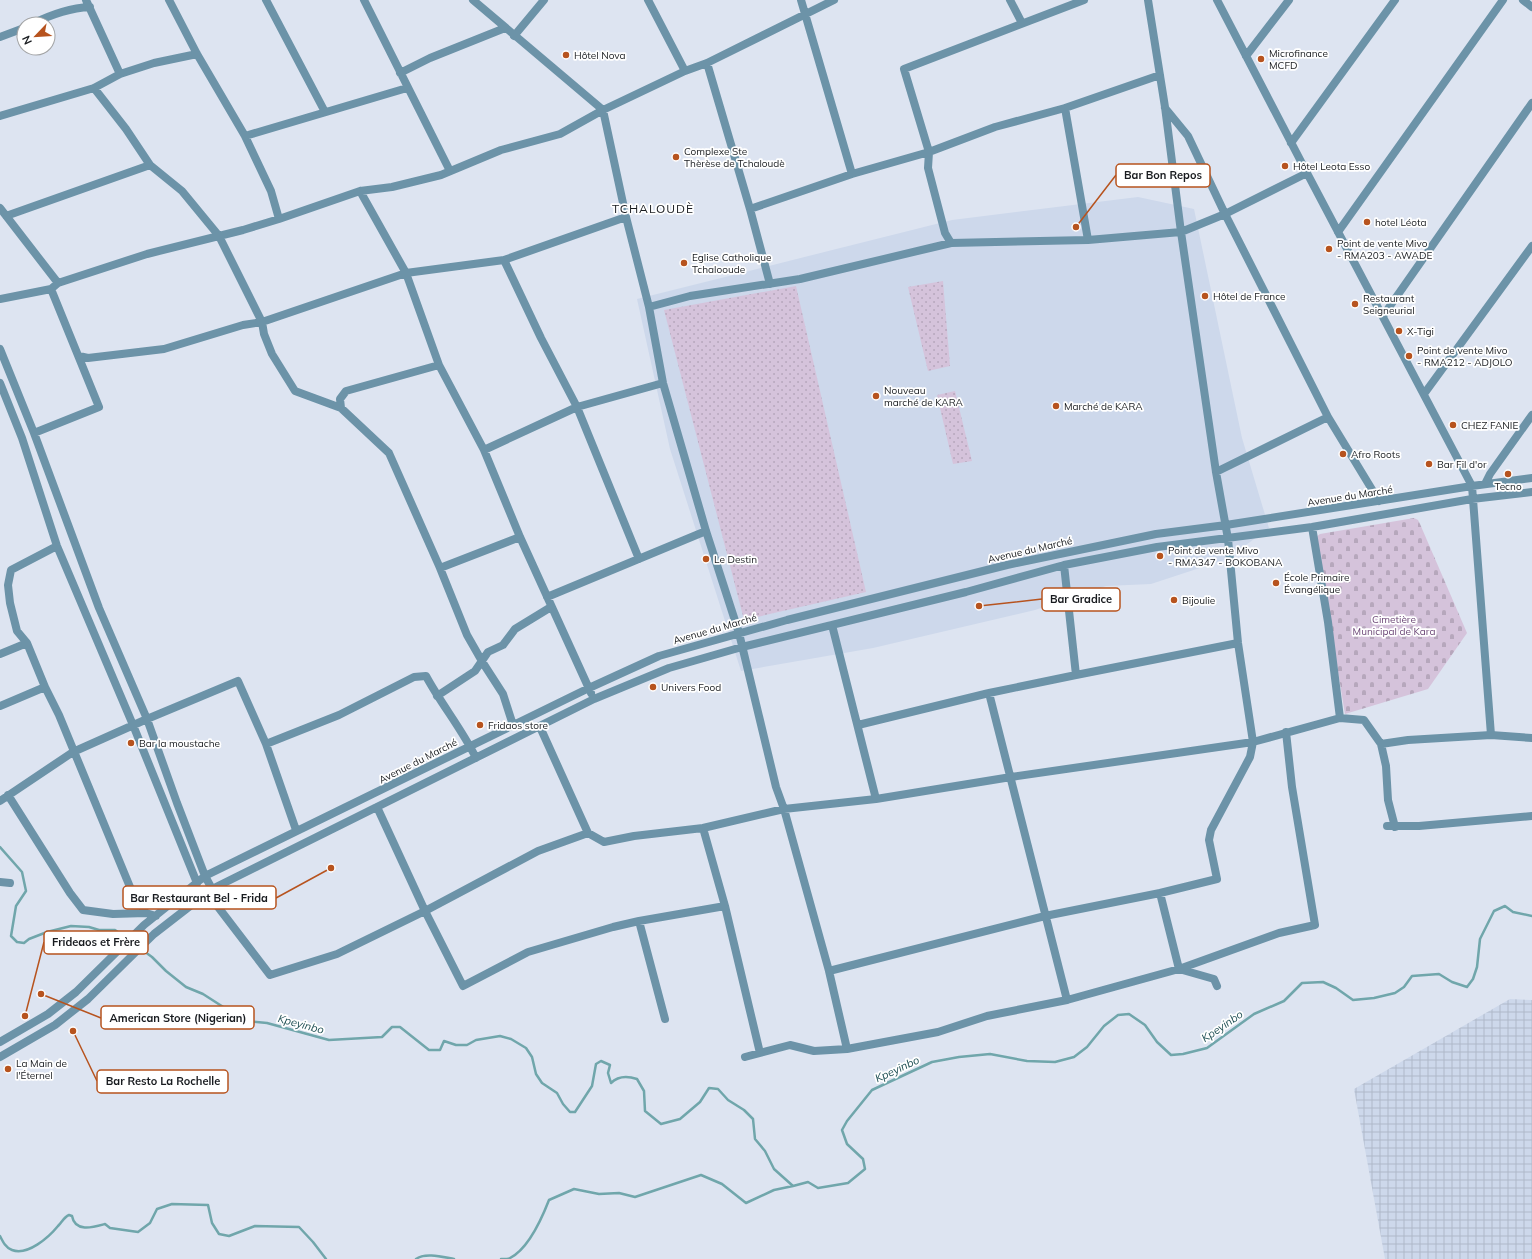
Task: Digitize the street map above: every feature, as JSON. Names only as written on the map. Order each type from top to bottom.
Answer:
[{"type":"street","points":[[169,0],[197,54],[245,136],[271,191],[279,220]]},
{"type":"street","points":[[266,0],[325,112]]},
{"type":"street","points":[[364,0],[450,171]]},
{"type":"street","points":[[473,0],[603,110],[626,217],[649,307],[663,383],[706,531],[739,633],[776,787],[784,809],[829,972],[847,1049]]},
{"type":"street","points":[[514,36],[544,0]]},
{"type":"street","points":[[648,0],[685,70]]},
{"type":"street","points":[[801,0],[852,174]]},
{"type":"street","points":[[0,299],[51,289],[58,283],[147,254],[279,220],[360,191],[392,187],[441,175],[501,150],[560,134],[603,110],[685,70],[707,63],[834,0]]},
{"type":"street","points":[[1010,0],[1022,23]]},
{"type":"street","points":[[951,243],[945,233],[928,168],[929,152],[904,69],[1084,0]]},
{"type":"street","points":[[829,972],[1045,916],[1160,893],[1217,879],[1209,840],[1211,830],[1250,757],[1253,742],[1238,643],[1228,539],[1216,472],[1181,232],[1165,107],[1148,0]]},
{"type":"street","points":[[1217,0],[1472,486],[1490,735]]},
{"type":"street","points":[[1246,56],[1288,0]]},
{"type":"street","points":[[1291,143],[1395,0]]},
{"type":"street","points":[[1338,232],[1503,0]]},
{"type":"street","points":[[1523,0],[1532,7]]},
{"type":"street","points":[[49,16],[88,4],[120,74]]},
{"type":"street","points":[[400,73],[430,58],[505,28]]},
{"type":"street","points":[[0,37],[16,31]]},
{"type":"street","points":[[0,116],[94,88],[120,74],[154,63],[197,54]]},
{"type":"street","points":[[707,63],[750,209],[770,284]]},
{"type":"street","points":[[750,209],[852,174],[929,152],[995,127],[1065,108],[1160,75]]},
{"type":"street","points":[[94,88],[150,165],[182,191],[219,236],[262,322],[264,334],[272,354],[295,391],[341,408],[389,453],[440,568],[467,635],[482,662],[503,694],[513,725]]},
{"type":"street","points":[[245,136],[407,88]]},
{"type":"street","points":[[1383,316],[1532,103]]},
{"type":"street","points":[[1165,107],[1188,136],[1225,214],[1328,417],[1379,501]]},
{"type":"street","points":[[1065,108],[1088,240]]},
{"type":"street","points":[[6,216],[150,165]]},
{"type":"street","points":[[649,307],[690,296],[800,279],[951,243],[1088,240],[1181,232],[1225,214],[1307,173]]},
{"type":"street","points":[[360,191],[406,273],[439,366],[484,450],[546,597],[594,699]]},
{"type":"street","points":[[0,208],[58,283]]},
{"type":"street","points":[[79,356],[88,358],[164,349],[262,322],[406,273],[504,260],[626,217]]},
{"type":"street","points":[[1424,394],[1532,246]]},
{"type":"street","points":[[504,260],[541,338],[577,407],[639,559]]},
{"type":"street","points":[[34,433],[99,407],[51,289]]},
{"type":"street","points":[[0,349],[34,433],[99,608],[147,719],[177,803],[205,876],[212,889],[215,903],[270,975],[337,954],[426,911],[538,851],[588,833]]},
{"type":"street","points":[[341,408],[340,399],[346,391],[439,366]]},
{"type":"street","points":[[0,383],[22,438],[57,546],[133,725],[197,882]]},
{"type":"street","points":[[484,450],[577,407],[663,383]]},
{"type":"street","points":[[1485,484],[1490,474],[1532,415]]},
{"type":"street","points":[[1216,472],[1328,417]]},
{"type":"street","name":"Avenue du Marché","points":[[0,1042],[48,1014],[70,996],[144,925],[205,876],[296,830],[589,688],[660,656],[739,633],[1008,565],[1156,534],[1226,525],[1485,484],[1532,478]]},
{"type":"street","points":[[0,1056],[56,1025],[88,999],[154,934],[212,889],[594,699],[669,668],[742,647],[966,592],[1064,565],[1157,548],[1312,527],[1472,499],[1532,492]]},
{"type":"street","points":[[1312,527],[1328,622],[1340,718]]},
{"type":"street","points":[[546,597],[706,531]]},
{"type":"street","points":[[1156,534],[1157,548]]},
{"type":"street","points":[[440,568],[520,537]]},
{"type":"street","points":[[57,546],[12,570],[8,585],[10,603],[17,631],[27,642],[45,687],[59,715],[130,888],[146,913]]},
{"type":"street","points":[[1008,565],[1011,580]]},
{"type":"street","points":[[1064,565],[1076,675]]},
{"type":"street","points":[[437,696],[475,672],[488,652],[503,645],[515,629],[551,607]]},
{"type":"street","points":[[832,625],[876,799]]},
{"type":"street","points":[[0,654],[27,642]]},
{"type":"street","points":[[858,725],[989,693],[1238,643]]},
{"type":"street","points":[[266,744],[339,715],[414,678],[426,676],[476,758]]},
{"type":"street","points":[[0,801],[73,752],[238,681],[266,744],[296,830]]},
{"type":"street","points":[[0,706],[45,687]]},
{"type":"street","points":[[989,693],[1067,1000]]},
{"type":"street","points":[[540,727],[588,833],[604,842],[634,836],[703,828],[784,809],[876,799],[1010,777],[1253,742],[1340,718],[1364,720],[1381,744],[1386,766],[1388,800],[1395,827]]},
{"type":"street","points":[[745,1057],[790,1045],[814,1051],[847,1049],[938,1032],[987,1016],[1067,1000],[1178,969],[1279,933],[1315,925],[1292,787],[1286,732]]},
{"type":"street","points":[[1381,744],[1408,740],[1490,735],[1532,738]]},
{"type":"street","points":[[8,795],[70,893],[83,910],[113,914],[146,913],[156,916]]},
{"type":"street","points":[[377,807],[463,986],[528,952],[613,926],[639,920],[725,906]]},
{"type":"street","points":[[1387,826],[1395,827],[1532,816]]},
{"type":"street","points":[[703,828],[725,906],[760,1053]]},
{"type":"street","points":[[0,882],[10,883]]},
{"type":"street","points":[[1160,893],[1178,969]]},
{"type":"street","points":[[639,920],[665,1019]]},
{"type":"street","points":[[1178,969],[1214,979],[1217,986]]},
{"type":"shaded area","name":"Nouveau marché de KARA","points":[[1138,197],[1194,209],[1242,438],[1269,528],[1227,559],[1151,584],[1106,586],[1035,610],[873,648],[741,671],[670,449],[637,299],[952,220]]},
{"type":"shaded area","points":[[1510,999],[1532,1000],[1532,1259],[1385,1259],[1354,1089]]},
{"type":"green space","points":[[943,281],[950,366],[928,371],[908,287]]},
{"type":"green space","points":[[796,286],[866,592],[744,620],[664,310]]},
{"type":"green space","points":[[955,391],[972,461],[953,464],[937,395]]},
{"type":"green space","name":"Cimetière Municipal de Kara","points":[[1414,518],[1418,520],[1420,524],[1467,633],[1428,689],[1345,714],[1316,537],[1320,534]]},
{"type":"waterway","name":"Kpeyinbo","points":[[0,847],[22,872],[26,891],[16,906],[11,936],[17,942],[24,943],[29,939],[47,932],[71,926],[89,927],[99,930],[115,930],[152,957],[166,971],[186,987],[203,994],[245,1021],[267,1023],[329,1040],[382,1037],[392,1027],[400,1027],[429,1050],[440,1050],[444,1041],[456,1045],[467,1045],[476,1040],[500,1036],[511,1039],[526,1048],[532,1057],[536,1074],[542,1083],[557,1093],[563,1104],[570,1112],[575,1112],[592,1086],[596,1064],[601,1061],[610,1065],[608,1073],[611,1083],[623,1077],[637,1079],[644,1091],[645,1111],[661,1124],[680,1119],[700,1102],[709,1088],[718,1089],[728,1100],[744,1110],[753,1119],[755,1139],[765,1151],[774,1169],[793,1186],[808,1182],[818,1188],[848,1183],[865,1169],[863,1159],[847,1144],[842,1130],[847,1121],[872,1090],[932,1062],[959,1057],[990,1054],[1027,1061],[1055,1062],[1074,1057],[1087,1047],[1104,1026],[1118,1015],[1129,1014],[1145,1025],[1157,1042],[1171,1055],[1183,1054],[1207,1048],[1254,1014],[1284,1001],[1302,983],[1323,982],[1336,988],[1353,1000],[1374,998],[1395,993],[1404,987],[1412,976],[1439,974],[1452,982],[1467,987],[1473,979],[1477,967],[1480,939],[1494,911],[1505,906],[1513,912],[1532,916]]},
{"type":"waterway","points":[[501,1259],[510,1258],[523,1248],[534,1232],[549,1200],[574,1189],[599,1194],[619,1193],[635,1197],[701,1175],[722,1184],[746,1203],[774,1190],[793,1186]]},
{"type":"waterway","points":[[0,1236],[8,1248],[18,1251],[25,1250],[44,1240],[64,1218],[69,1215],[72,1216],[77,1225],[81,1227],[86,1228],[105,1224],[110,1228],[138,1232],[150,1223],[157,1209],[172,1204],[208,1205],[212,1223],[219,1234],[229,1236],[255,1226],[299,1227],[326,1259]]},
{"type":"waterway","points":[[416,1259],[429,1255],[454,1259]]},
{"type":"place","name":"Hôtel Nova","points":[[566,55]]},
{"type":"place","name":"Microfinance MCFD","points":[[1261,59]]},
{"type":"place","name":"Complexe Ste Thèrèse de Tchaloudè","points":[[676,157]]},
{"type":"place","name":"Hôtel Leota Esso","points":[[1285,166]]},
{"type":"place","name":"hotel Léota","points":[[1367,222]]},
{"type":"place","name":"Bar Bon Repos","points":[[1076,227]]},
{"type":"place","name":"Point de vente Mivo - RMA203 - AWADE","points":[[1329,249]]},
{"type":"place","name":"Eglise Catholique Tchalooude","points":[[684,263]]},
{"type":"place","name":"Hôtel de France","points":[[1205,296]]},
{"type":"place","name":"Restaurant Seigneurial","points":[[1355,304]]},
{"type":"place","name":"X-Tigi","points":[[1399,331]]},
{"type":"place","name":"Point de vente Mivo - RMA212 - ADJOLO","points":[[1409,356]]},
{"type":"place","name":"Nouveau marché de KARA","points":[[876,396]]},
{"type":"place","name":"Marché de KARA","points":[[1056,406]]},
{"type":"place","name":"CHEZ FANIE","points":[[1453,425]]},
{"type":"place","name":"Afro Roots","points":[[1343,454]]},
{"type":"place","name":"Bar Fil d'or","points":[[1429,464]]},
{"type":"place","name":"Tecno","points":[[1508,474]]},
{"type":"place","name":"Point de vente Mivo - RMA347 - BOKOBANA","points":[[1160,556]]},
{"type":"place","name":"Le Destin","points":[[706,559]]},
{"type":"place","name":"École Primaire Évangélique","points":[[1276,583]]},
{"type":"place","name":"Bijoulie","points":[[1174,600]]},
{"type":"place","name":"Bar Gradice","points":[[979,606]]},
{"type":"place","name":"Univers Food","points":[[653,687]]},
{"type":"place","name":"Fridaos store","points":[[480,725]]},
{"type":"place","name":"Bar la moustache","points":[[131,743]]},
{"type":"place","name":"Bar Restaurant Bel - Frida","points":[[331,868]]},
{"type":"place","name":"American Store (Nigerian)","points":[[41,994]]},
{"type":"place","name":"Frideaos et Frère","points":[[25,1016]]},
{"type":"place","name":"Bar Resto La Rochelle","points":[[73,1031]]},
{"type":"place","name":"La Main de l'Éternel","points":[[8,1069]]},
{"type":"district","name":"TCHALOUDÈ","points":[[653,208]]}]
